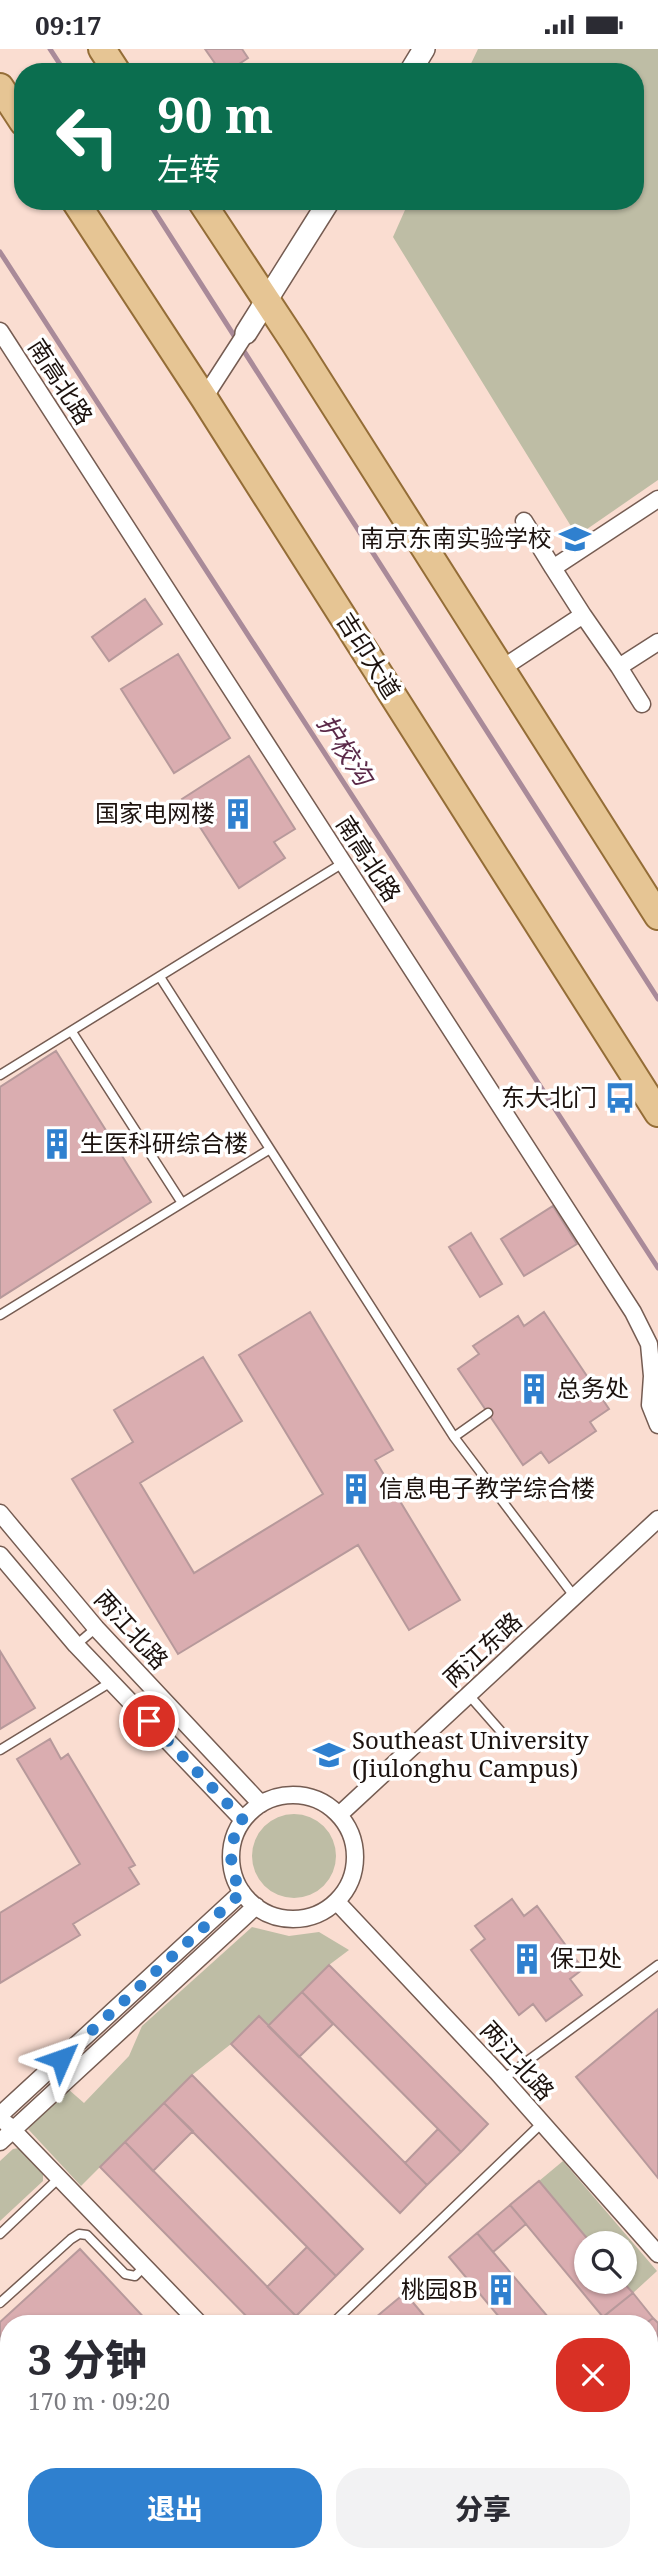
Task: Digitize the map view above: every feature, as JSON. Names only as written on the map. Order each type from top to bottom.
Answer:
[{"type":"main road","points":[[0,87],[14,108]]},
{"type":"main road","name":"吉印大道","points":[[81,210],[204,398],[658,1113]]},
{"type":"main road","points":[[207,210],[658,916]]},
{"type":"street","points":[[204,398],[323,210]]},
{"type":"street","name":"南高北路","points":[[0,331],[633,1312],[649,1344],[652,1376],[650,1405],[658,1425]]},
{"type":"street","points":[[553,568],[658,499]]},
{"type":"street","points":[[524,521],[642,704]]},
{"type":"street","points":[[501,669],[583,615]]},
{"type":"street","points":[[619,667],[658,642]]},
{"type":"street","name":"两江北路","points":[[0,1513],[96,1628],[261,1804]]},
{"type":"street","name":"两江东路","points":[[339,1815],[658,1519]]},
{"type":"street","name":"两江北路","points":[[0,1555],[76,1645],[243,1820]]},
{"type":"street","points":[[291,1794],[312,1797],[331,1807],[339,1815],[346,1822],[355,1842],[356,1864],[350,1885],[337,1902],[321,1914],[302,1920],[282,1919],[263,1912],[236,1884],[231,1864],[232,1844],[243,1820],[251,1810],[270,1798],[291,1794]]},
{"type":"street","points":[[191,2315],[0,2116],[242,1892]]},
{"type":"street","name":"两江北路","points":[[337,1902],[503,2079],[658,2254]]},
{"type":"street","points":[[0,2143],[256,1906]]},
{"type":"lane","points":[[0,1075],[343,863]]},
{"type":"lane","points":[[160,977],[454,1437],[574,1597]]},
{"type":"lane","points":[[72,1032],[182,1203]]},
{"type":"lane","points":[[0,1315],[270,1149]]},
{"type":"lane","points":[[454,1437],[488,1413]]},
{"type":"lane","points":[[76,1645],[96,1628]]},
{"type":"lane","points":[[0,1750],[112,1682]]},
{"type":"lane","points":[[468,1694],[504,1735]]},
{"type":"lane","points":[[503,2079],[658,1965]]},
{"type":"lane","points":[[341,2315],[542,2123]]},
{"type":"lane","points":[[0,2234],[59,2178]]},
{"type":"lane","points":[[0,2303],[79,2234],[87,2235],[125,2274],[135,2276],[145,2266]]},
{"type":"green space","points":[[478,49],[658,49],[658,480],[577,536],[393,237],[405,210],[644,210],[644,63],[471,63]]},
{"type":"green space","points":[[294,1814],[317,1821],[329,1833],[336,1856],[329,1879],[317,1891],[294,1898],[271,1891],[259,1879],[252,1856],[259,1833],[271,1821]]},
{"type":"green space","points":[[252,1927],[289,1936],[319,1932],[349,1950],[329,1965],[268,2026],[258,2017],[231,2044],[192,2075],[81,2186],[28,2129],[68,2089],[84,2103],[129,2056],[142,2026]]},
{"type":"green space","points":[[19,2148],[43,2174],[43,2181],[0,2221],[0,2161],[13,2149]]},
{"type":"green space","points":[[563,2161],[623,2231],[581,2231],[539,2181]]},
{"type":"green space","points":[[637,2248],[657,2271],[637,2289]]},
{"type":"building","points":[[205,49],[242,49],[248,58],[240,63],[215,63]]},
{"type":"building","points":[[145,599],[162,624],[109,661],[92,637]]},
{"type":"building","points":[[178,654],[230,738],[174,773],[121,689]]},
{"type":"building","name":"国家电网楼","points":[[249,756],[295,829],[274,842],[285,858],[239,888],[182,799]]},
{"type":"building","name":"生医科研综合楼","points":[[56,1051],[151,1202],[0,1298],[0,1087]]},
{"type":"building","points":[[553,1206],[577,1244],[524,1276],[501,1239]]},
{"type":"building","points":[[471,1233],[502,1284],[480,1297],[449,1247]]},
{"type":"building","name":"信息电子教学综合楼","points":[[310,1312],[393,1450],[375,1460],[460,1600],[409,1630],[358,1545],[178,1654],[72,1479],[133,1442],[114,1410],[203,1357],[242,1421],[140,1483],[194,1573],[323,1494],[239,1355]]},
{"type":"building","name":"总务处","points":[[544,1312],[609,1409],[590,1422],[596,1431],[549,1463],[541,1452],[523,1465],[458,1369],[479,1354],[473,1346],[518,1316],[524,1326]]},
{"type":"building","points":[[0,1651],[35,1708],[0,1729]]},
{"type":"building","points":[[50,1739],[61,1759],[68,1754],[135,1865],[129,1868],[139,1884],[73,1924],[80,1935],[0,1983],[0,1913],[80,1864],[17,1759]]},
{"type":"building","name":"保卫处","points":[[512,1899],[524,1916],[537,1906],[583,1969],[570,1979],[582,1995],[546,2021],[533,2004],[519,2015],[471,1950],[485,1939],[475,1926]]},
{"type":"building","points":[[329,1965],[488,2124],[461,2152],[302,1992]]},
{"type":"building","points":[[302,1992],[333,2024],[299,2057],[268,2026]]},
{"type":"building","points":[[658,2009],[658,2178],[576,2077]]},
{"type":"building","points":[[259,2016],[427,2185],[400,2213],[231,2044]]},
{"type":"building","points":[[192,2075],[363,2249],[336,2276],[164,2103]]},
{"type":"building","points":[[164,2103],[193,2131],[153,2171],[125,2142]]},
{"type":"building","points":[[438,2129],[461,2152],[427,2185],[405,2163]]},
{"type":"building","points":[[125,2142],[295,2315],[245,2315],[100,2167]]},
{"type":"building","points":[[539,2181],[581,2231],[574,2231],[574,2282],[510,2205]]},
{"type":"building","points":[[510,2205],[526,2224],[493,2252],[477,2233]]},
{"type":"building","name":"桃园8B","points":[[477,2233],[546,2315],[497,2315],[449,2257]]},
{"type":"building","points":[[307,2247],[336,2276],[297,2315],[267,2287]]},
{"type":"building","points":[[80,2249],[142,2315],[8,2315]]},
{"type":"building","points":[[405,2293],[423,2315],[378,2315]]},
{"type":"building","points":[[584,2294],[632,2294],[606,2315],[601,2315]]},
{"type":"building","points":[[634,2294],[651,2315],[606,2315]]},
{"type":"waterway","points":[[50,49],[59,63]]},
{"type":"waterway","points":[[154,210],[658,999]]},
{"type":"waterway","name":"护校沟","points":[[0,252],[658,1268]]},
{"type":"place","name":"南京东南实验学校","points":[[575,539]]},
{"type":"place","name":"国家电网楼","points":[[238,814]]},
{"type":"place","name":"东大北门","points":[[620,1098]]},
{"type":"place","name":"生医科研综合楼","points":[[57,1144]]},
{"type":"place","name":"总务处","points":[[534,1389]]},
{"type":"place","name":"信息电子教学综合楼","points":[[356,1489]]},
{"type":"place","name":"Southeast University (Jiulonghu Campus)","points":[[329,1755]]},
{"type":"place","name":"保卫处","points":[[527,1959]]},
{"type":"place","name":"桃园8B","points":[[501,2290]]},
{"type":"route","points":[[61,2059],[242,1892],[236,1884],[231,1864],[232,1844],[243,1820],[149,1721]]}]
